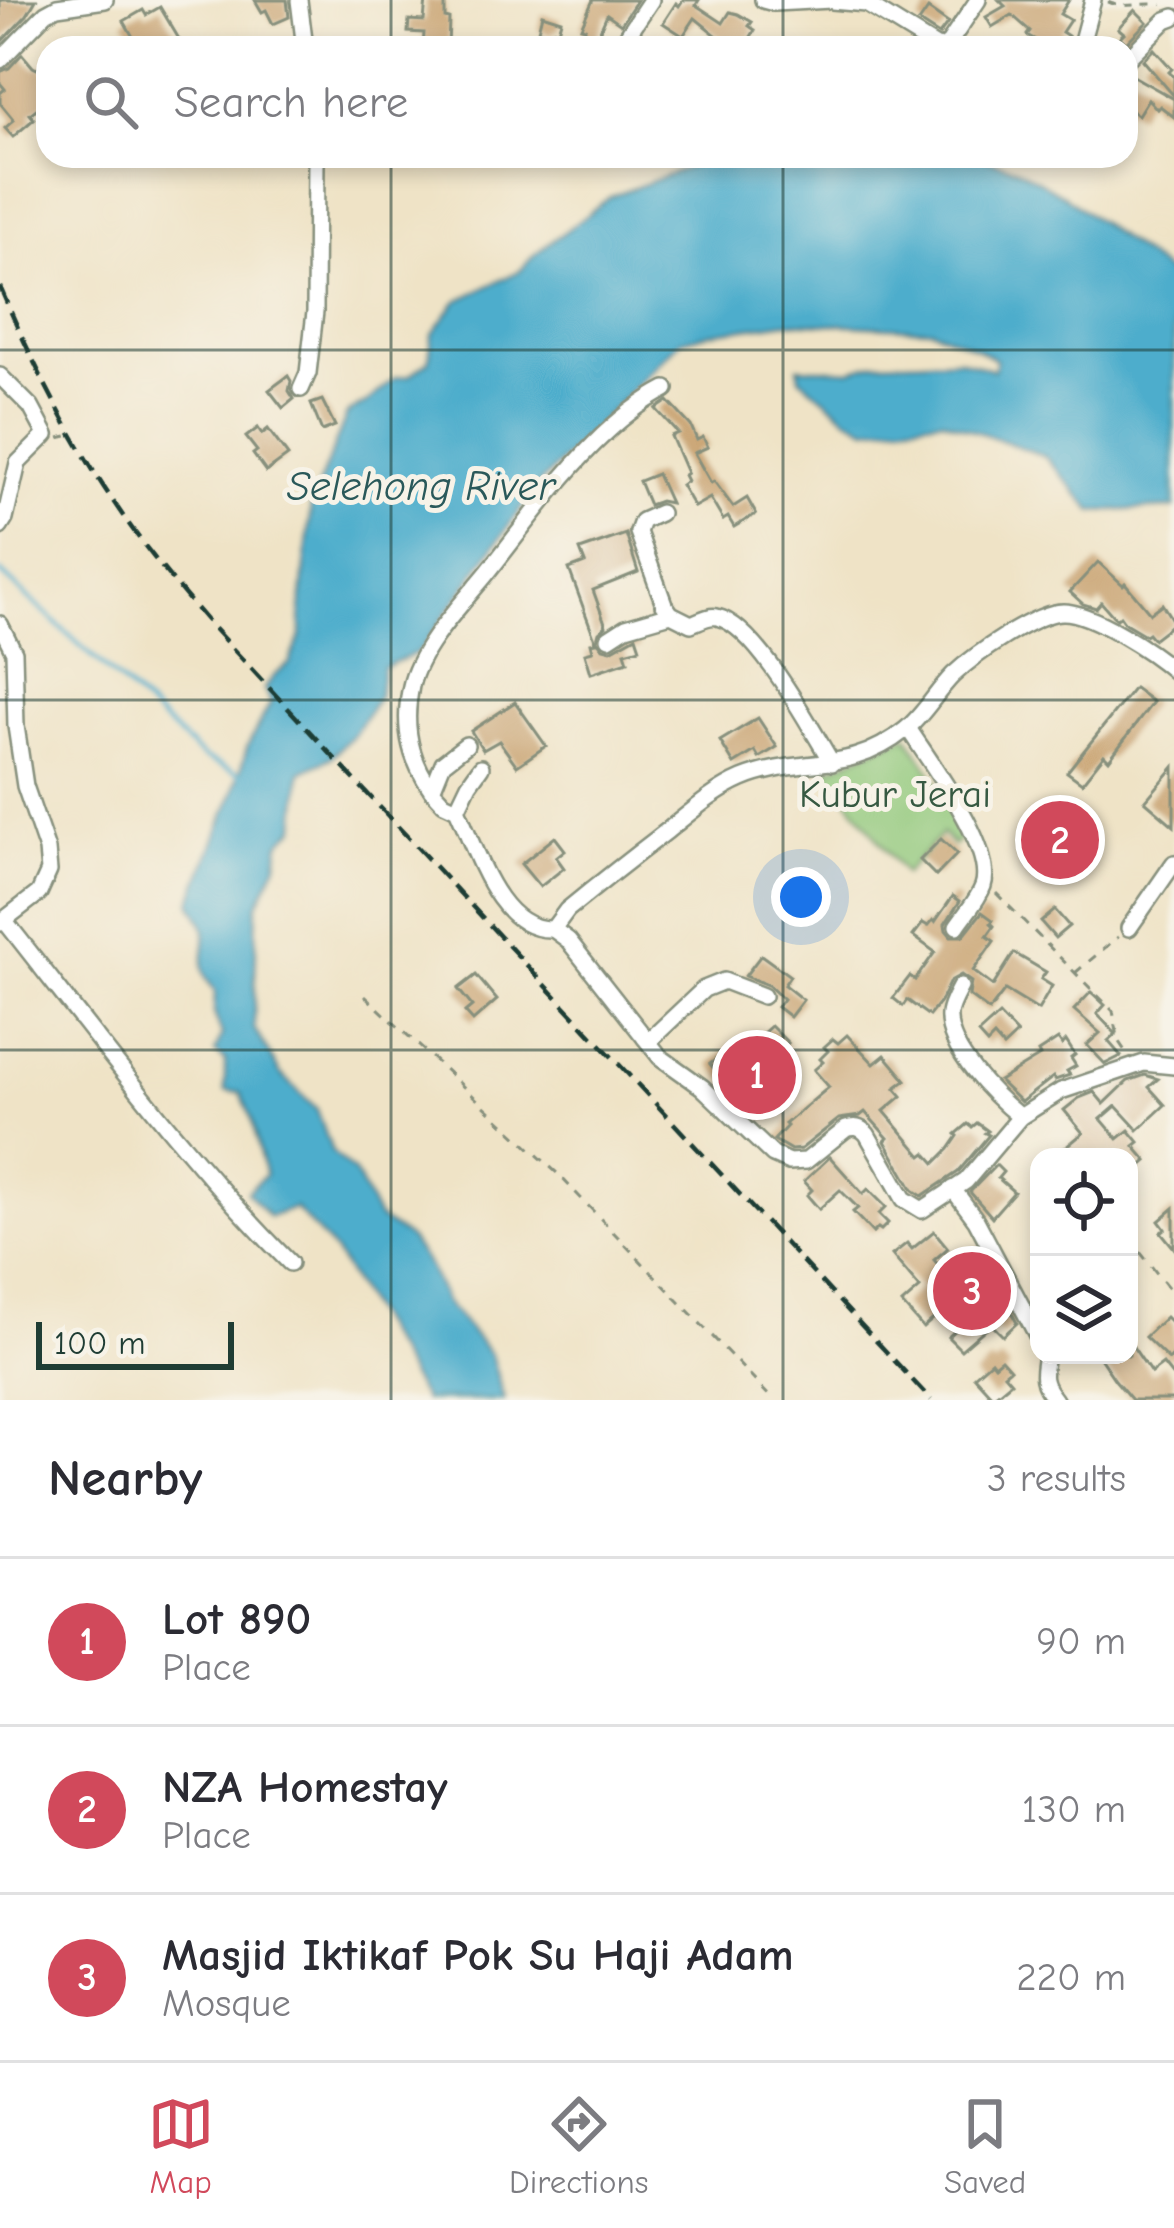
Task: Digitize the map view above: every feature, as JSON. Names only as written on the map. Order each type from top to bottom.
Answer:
[{"type":"street","points":[[0,60],[46,13],[105,0]]},
{"type":"street","points":[[299,0],[304,36]]},
{"type":"street","points":[[627,36],[651,0]]},
{"type":"street","points":[[763,0],[866,4],[918,36]]},
{"type":"street","points":[[952,36],[977,0]]},
{"type":"street","points":[[1083,36],[1093,0]]},
{"type":"street","points":[[1138,48],[1171,12]]},
{"type":"street","points":[[301,389],[308,373],[315,312],[316,168]]},
{"type":"street","points":[[0,376],[31,407],[46,435],[18,463],[0,527]]},
{"type":"street","points":[[666,389],[640,402],[593,445],[425,653],[412,681],[406,718],[421,774],[445,803],[458,809],[501,902],[528,925],[553,929],[568,940],[660,1057],[702,1087],[773,1155],[794,1163],[806,1160],[854,1126],[867,1134],[904,1199],[916,1208],[928,1208],[966,1181],[1020,1118],[1061,1091],[1144,1063],[1174,1066]]},
{"type":"street","points":[[660,513],[642,521],[638,532],[664,604],[671,614],[691,624],[714,616],[722,619],[755,645],[832,763]]},
{"type":"street","points":[[609,638],[626,627],[671,614]]},
{"type":"street","points":[[553,929],[566,910],[719,791],[758,773],[832,763],[879,748],[908,728],[964,665],[1050,614],[1090,619],[1146,649],[1174,671]]},
{"type":"street","points":[[0,624],[14,652],[16,726],[25,786],[49,857],[49,871],[39,893],[2,922],[186,1149],[290,1263]]},
{"type":"street","points":[[908,728],[971,825],[981,854],[984,881],[957,926]]},
{"type":"street","points":[[432,790],[443,763],[466,745]]},
{"type":"street","points":[[458,809],[481,767]]},
{"type":"street","points":[[1129,928],[1174,863]]},
{"type":"street","points":[[645,1039],[704,989],[724,981],[764,996]]},
{"type":"street","points":[[960,987],[949,1012],[952,1033],[968,1065],[1020,1118]]},
{"type":"street","points":[[953,1189],[976,1220],[1030,1322]]},
{"type":"street","points":[[1044,1364],[1043,1386],[1055,1400]]},
{"type":"path","points":[[1105,0],[1171,12]]},
{"type":"path","points":[[984,881],[1112,1011],[1119,1042],[1135,1066]]},
{"type":"path","points":[[1075,973],[1129,928]]},
{"type":"path","points":[[365,996],[559,1174],[773,1400]]},
{"type":"path","points":[[1138,1249],[1174,1295]]},
{"type":"green space","name":"Kubur Jerai","points":[[907,735],[969,831],[954,846],[942,834],[904,874],[826,770]]},
{"type":"water","name":"Selehong River","points":[[687,168],[1018,169],[1063,195],[1174,278],[1174,508],[1093,511],[1045,456],[942,419],[867,428],[800,378],[798,367],[850,370],[878,362],[959,359],[994,370],[996,360],[931,329],[787,322],[710,333],[681,340],[537,486],[419,652],[383,667],[378,697],[355,733],[330,758],[301,772],[296,827],[280,843],[277,864],[257,906],[254,1028],[280,1073],[317,1110],[332,1152],[356,1175],[377,1217],[410,1239],[445,1302],[491,1355],[504,1400],[424,1400],[334,1251],[295,1208],[269,1217],[247,1192],[265,1175],[241,1093],[225,1091],[225,1060],[215,1052],[222,1035],[214,1013],[215,991],[203,967],[205,931],[191,902],[248,745],[271,702],[264,689],[289,664],[301,636],[311,504],[347,414],[395,378],[410,375],[429,361],[432,335],[456,302],[521,270],[610,197]]},
{"type":"building","points":[[0,0],[36,0],[0,43]]},
{"type":"building","points":[[255,0],[287,0],[289,17],[273,24]]},
{"type":"building","points":[[426,0],[445,1],[448,36],[408,32],[409,20],[424,21]]},
{"type":"building","points":[[593,0],[637,0],[621,24],[607,14],[597,36],[583,34],[581,27]]},
{"type":"building","points":[[683,0],[699,0],[696,5],[723,23],[730,12],[752,22],[749,26],[755,30],[751,36],[717,36],[695,18],[683,36],[663,23],[676,3],[679,6]]},
{"type":"building","points":[[999,0],[1069,0],[1060,14],[1070,20],[1062,32],[1068,36],[1029,36],[1030,31],[1012,15],[992,27],[986,17],[1005,6]]},
{"type":"building","points":[[160,7],[177,36],[132,36],[124,21],[143,10],[146,15]]},
{"type":"building","points":[[928,9],[948,23],[939,35],[919,22]]},
{"type":"building","points":[[1135,10],[1147,22],[1133,36],[1121,36],[1124,33],[1118,28]]},
{"type":"building","points":[[542,14],[561,20],[558,31],[552,35],[538,30]]},
{"type":"building","points":[[1154,49],[1172,69],[1174,96],[1143,60]]},
{"type":"building","points":[[22,54],[36,68],[36,109],[30,114],[34,119],[13,137],[5,128],[14,120],[0,103],[5,89],[0,72]]},
{"type":"building","points":[[1138,79],[1174,99],[1174,117],[1160,106],[1157,109],[1148,99],[1138,115]]},
{"type":"building","points":[[288,376],[294,399],[283,408],[269,390]]},
{"type":"building","points":[[322,400],[335,426],[322,431],[311,404]]},
{"type":"building","points":[[668,401],[697,440],[703,437],[708,447],[694,453],[711,483],[733,507],[747,498],[756,514],[734,527],[728,517],[723,520],[710,498],[694,507],[681,485],[687,473],[671,436],[678,433],[656,409]]},
{"type":"building","points":[[258,428],[262,434],[268,429],[288,456],[266,472],[246,437]]},
{"type":"building","points":[[657,474],[670,503],[649,505],[639,481]]},
{"type":"building","points":[[626,534],[638,572],[593,590],[606,626],[597,640],[611,650],[636,636],[640,648],[625,652],[628,661],[591,673],[585,653],[593,651],[591,643],[596,642],[569,569],[585,563],[580,550]]},
{"type":"building","points":[[1098,562],[1125,583],[1150,613],[1162,604],[1174,623],[1153,639],[1120,616],[1117,619],[1101,602],[1096,608],[1083,604],[1070,592]]},
{"type":"building","points":[[1134,688],[1153,702],[1109,760],[1104,755],[1082,783],[1067,772]]},
{"type":"building","points":[[515,702],[546,746],[517,766],[499,741],[483,750],[471,731]]},
{"type":"building","points":[[758,718],[777,747],[759,758],[755,751],[734,764],[720,741]]},
{"type":"building","points":[[1174,767],[1174,826],[1145,801]]},
{"type":"building","points":[[1066,816],[1082,827],[1073,837],[1079,842],[1061,861],[1056,856],[1048,864],[1036,848],[1043,835]]},
{"type":"building","points":[[555,837],[565,850],[556,857],[564,868],[540,887],[521,864]]},
{"type":"building","points":[[941,839],[957,854],[936,876],[920,860]]},
{"type":"building","points":[[953,896],[960,901],[945,924],[951,936],[963,936],[982,912],[993,920],[987,936],[994,941],[973,971],[993,986],[1014,953],[1046,972],[1041,979],[1052,986],[1038,1010],[1005,990],[989,1011],[969,996],[971,982],[961,975],[950,981],[929,1016],[907,1000],[903,1006],[893,998],[910,976],[915,980],[935,952],[913,936],[923,923],[935,922]]},
{"type":"building","points":[[1055,910],[1069,926],[1055,938],[1041,922]]},
{"type":"building","points":[[761,955],[790,976],[784,985],[803,1000],[790,1017],[777,1007],[783,999],[768,985],[745,976]]},
{"type":"building","points":[[476,975],[497,1000],[473,1021],[465,1012],[472,1006],[458,989]]},
{"type":"building","points":[[1091,992],[1105,1005],[1097,1014],[1116,1034],[1108,1041],[1121,1056],[1105,1064],[1087,1045],[1100,1033],[1074,1010]]},
{"type":"building","points":[[999,1015],[1017,1034],[1003,1047],[994,1037],[987,1044],[978,1034]]},
{"type":"building","points":[[771,1026],[788,1043],[767,1063],[776,1073],[743,1095],[710,1064],[738,1042],[744,1050]]},
{"type":"building","points":[[847,1035],[874,1064],[885,1055],[906,1080],[895,1088],[902,1096],[884,1111],[922,1156],[926,1153],[935,1163],[968,1124],[977,1123],[988,1131],[958,1172],[922,1196],[913,1190],[885,1141],[888,1138],[865,1112],[839,1119],[801,1149],[791,1150],[774,1140],[785,1124],[829,1087],[814,1070],[828,1051],[824,1047]]},
{"type":"building","points":[[1058,1039],[1062,1045],[1066,1041],[1076,1066],[1067,1071],[1070,1075],[1053,1077],[1021,1102],[999,1081]]},
{"type":"building","points":[[1145,1075],[1158,1079],[1149,1087],[1165,1105],[1138,1130],[1116,1106],[1101,1119],[1118,1139],[1129,1130],[1139,1142],[1136,1148],[1065,1148],[1083,1133],[1064,1110],[1094,1092],[1104,1104],[1128,1081]]},
{"type":"building","points":[[830,1157],[863,1194],[868,1189],[886,1207],[879,1214],[888,1223],[881,1230],[873,1233],[840,1190],[819,1209],[807,1195],[812,1190],[804,1181]]},
{"type":"building","points":[[996,1165],[1003,1172],[998,1178],[1014,1192],[992,1217],[970,1192]]},
{"type":"building","points":[[1174,1208],[1174,1248],[1159,1221]]},
{"type":"building","points":[[934,1231],[948,1248],[934,1260],[960,1290],[986,1265],[1017,1323],[1003,1336],[991,1324],[961,1350],[948,1337],[956,1330],[940,1313],[923,1328],[902,1304],[920,1288],[892,1255],[907,1243],[912,1249]]},
{"type":"building","points":[[1166,1317],[1174,1325],[1174,1354],[1169,1360],[1145,1337]]},
{"type":"building","points":[[1138,1354],[1151,1373],[1163,1364],[1174,1378],[1174,1400],[1132,1400],[1104,1364],[1138,1364]]},
{"type":"building","points":[[1001,1359],[1010,1369],[1004,1374],[1011,1382],[993,1397],[974,1376],[991,1361],[994,1365]]},
{"type":"waterway","points":[[0,572],[204,758],[242,775]]},
{"type":"railway","points":[[0,287],[87,460],[179,588],[931,1400]]},
{"type":"place","name":"NZA Homestay","points":[[1060,840]]},
{"type":"place","name":"Lot 890","points":[[757,1075]]},
{"type":"place","name":"Masjid Iktikaf Pok Su Haji Adam","points":[[972,1291]]}]
